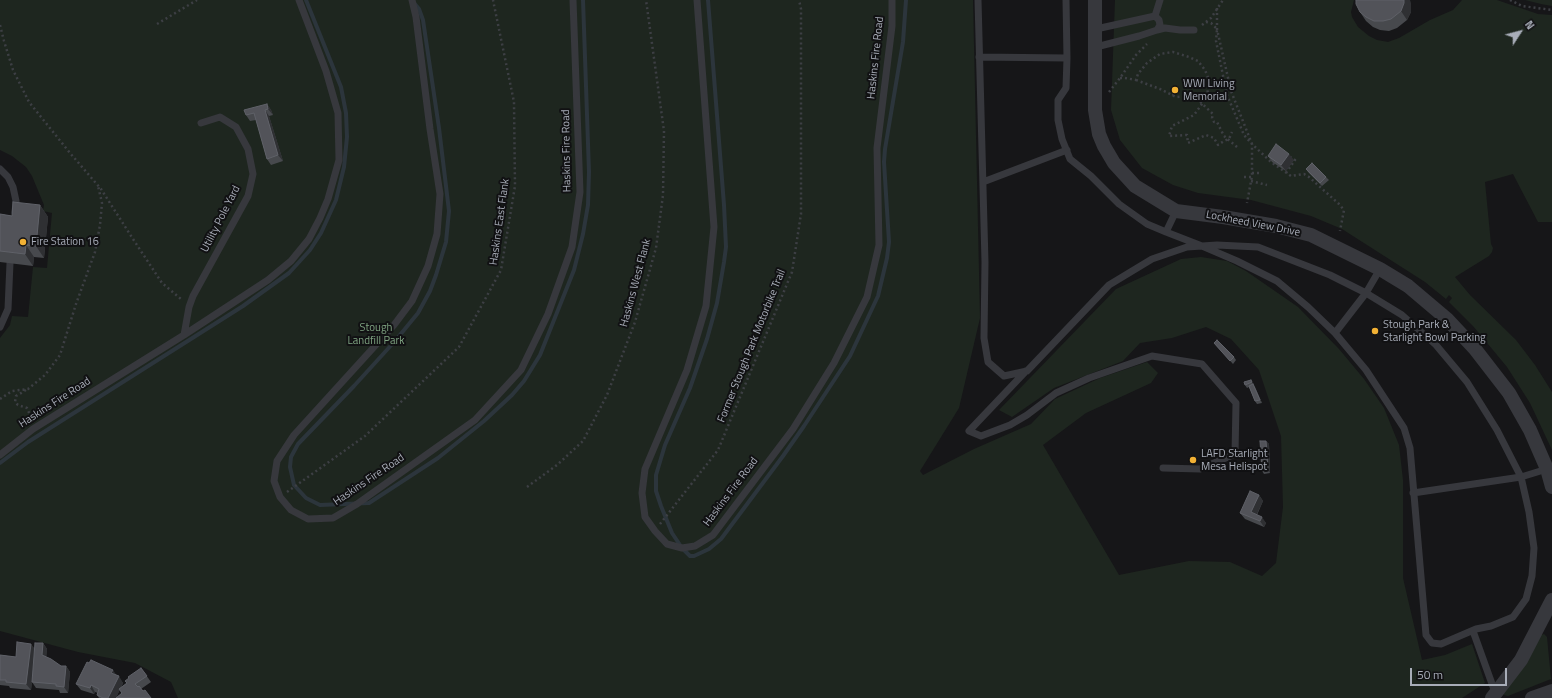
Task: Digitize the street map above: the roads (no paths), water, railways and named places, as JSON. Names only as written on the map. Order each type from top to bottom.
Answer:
[{"type":"street","name":"Lockheed View Drive","points":[[1095,0],[1095,110],[1099,134],[1114,163],[1135,186],[1176,211],[1224,216],[1276,226],[1311,235],[1380,269],[1408,286],[1447,319],[1475,349],[1509,394],[1530,430],[1547,468],[1552,487]]},
{"type":"street","points":[[1495,696],[1521,660],[1542,622],[1552,600]]},
{"type":"street","points":[[1532,698],[1552,691]]},
{"type":"lane","name":"Haskins Fire Road","points":[[0,455],[37,427],[184,335],[268,280],[291,260],[309,239],[328,198],[339,160],[338,113],[326,71],[299,0]]},
{"type":"lane","name":"Haskins Fire Road","points":[[412,0],[416,17],[440,194],[436,234],[428,266],[408,307],[394,325],[294,435],[277,461],[274,481],[280,497],[291,510],[308,518],[333,518],[357,504],[475,420],[522,370],[548,314],[572,247],[580,192],[573,0]]},
{"type":"lane","name":"Haskins Fire Road","points":[[697,0],[714,227],[706,306],[687,370],[645,470],[642,493],[645,518],[666,544],[682,548],[695,546],[713,535],[793,429],[834,363],[867,296],[879,245],[877,148],[892,26],[892,0]]},
{"type":"lane","points":[[978,0],[985,262],[984,338],[988,362],[1004,376],[1027,371]]},
{"type":"lane","points":[[1066,0],[1066,88],[1058,100],[1058,120],[1062,139],[1070,159],[1091,176],[1119,204],[1147,224],[1202,246],[1237,261],[1277,281],[1308,307],[1335,333],[1366,370],[1404,428],[1410,448],[1426,635],[1432,643],[1441,644],[1473,631],[1491,626],[1513,616],[1526,599],[1532,576],[1534,548],[1529,512],[1521,476],[1497,430],[1467,382],[1436,345],[1402,315],[1366,293],[1330,275],[1258,247],[1218,245],[1202,246],[1187,247],[1152,260],[1108,285],[969,432],[981,436],[1010,425],[1027,415],[1056,393],[1089,378],[1152,356],[1202,364],[1236,403],[1235,454],[1200,468],[1163,468]]},
{"type":"lane","points":[[1155,16],[1160,0]]},
{"type":"lane","points":[[1096,29],[1155,16]]},
{"type":"lane","points":[[1155,16],[1159,20],[1160,25],[1156,30]]},
{"type":"lane","points":[[1096,47],[1165,28],[1194,30]]},
{"type":"lane","points":[[979,57],[1067,58]]},
{"type":"lane","name":"Utility Pole Yard","points":[[184,335],[189,307],[193,296],[248,196],[253,174],[248,149],[236,127],[220,117],[200,123]]},
{"type":"lane","points":[[983,182],[1066,150]]},
{"type":"lane","points":[[0,169],[8,178],[13,187],[16,201],[14,220]]},
{"type":"lane","points":[[1166,232],[1176,211]]},
{"type":"lane","points":[[0,327],[8,309],[10,263]]},
{"type":"lane","points":[[1335,333],[1366,293],[1380,269]]},
{"type":"lane","points":[[1414,493],[1521,476],[1547,468]]},
{"type":"lane","points":[[1473,631],[1495,696]]},
{"type":"waterway","points":[[0,463],[28,442],[243,306],[289,273],[310,250],[321,233],[336,200],[344,167],[347,137],[346,113],[341,87],[306,0]]},
{"type":"waterway","points":[[414,3],[419,9],[423,20],[439,128],[449,211],[446,242],[430,291],[418,313],[354,386],[298,444],[291,457],[290,467],[294,485],[306,498],[320,505],[369,503],[438,458],[484,421],[512,395],[524,381],[540,355],[574,270],[583,234],[588,205],[589,172],[583,0]]},
{"type":"waterway","points":[[708,0],[726,247],[717,303],[707,339],[690,388],[665,445],[656,475],[656,491],[672,533],[682,548],[690,556],[694,556],[709,549],[721,539],[783,456],[850,356],[878,296],[887,258],[889,242],[884,162],[885,149],[903,42],[906,0]]},
{"type":"place","name":"WWI Living Memorial","points":[[1175,90]]},
{"type":"place","name":"Fire Station 16","points":[[23,242]]},
{"type":"place","name":"Stough Park & Starlight Bowl Parking","points":[[1375,331]]},
{"type":"place","name":"LAFD Starlight Mesa Helispot","points":[[1193,460]]},
{"type":"park label","name":"Stough Landfill Park","points":[[376,334]]}]
